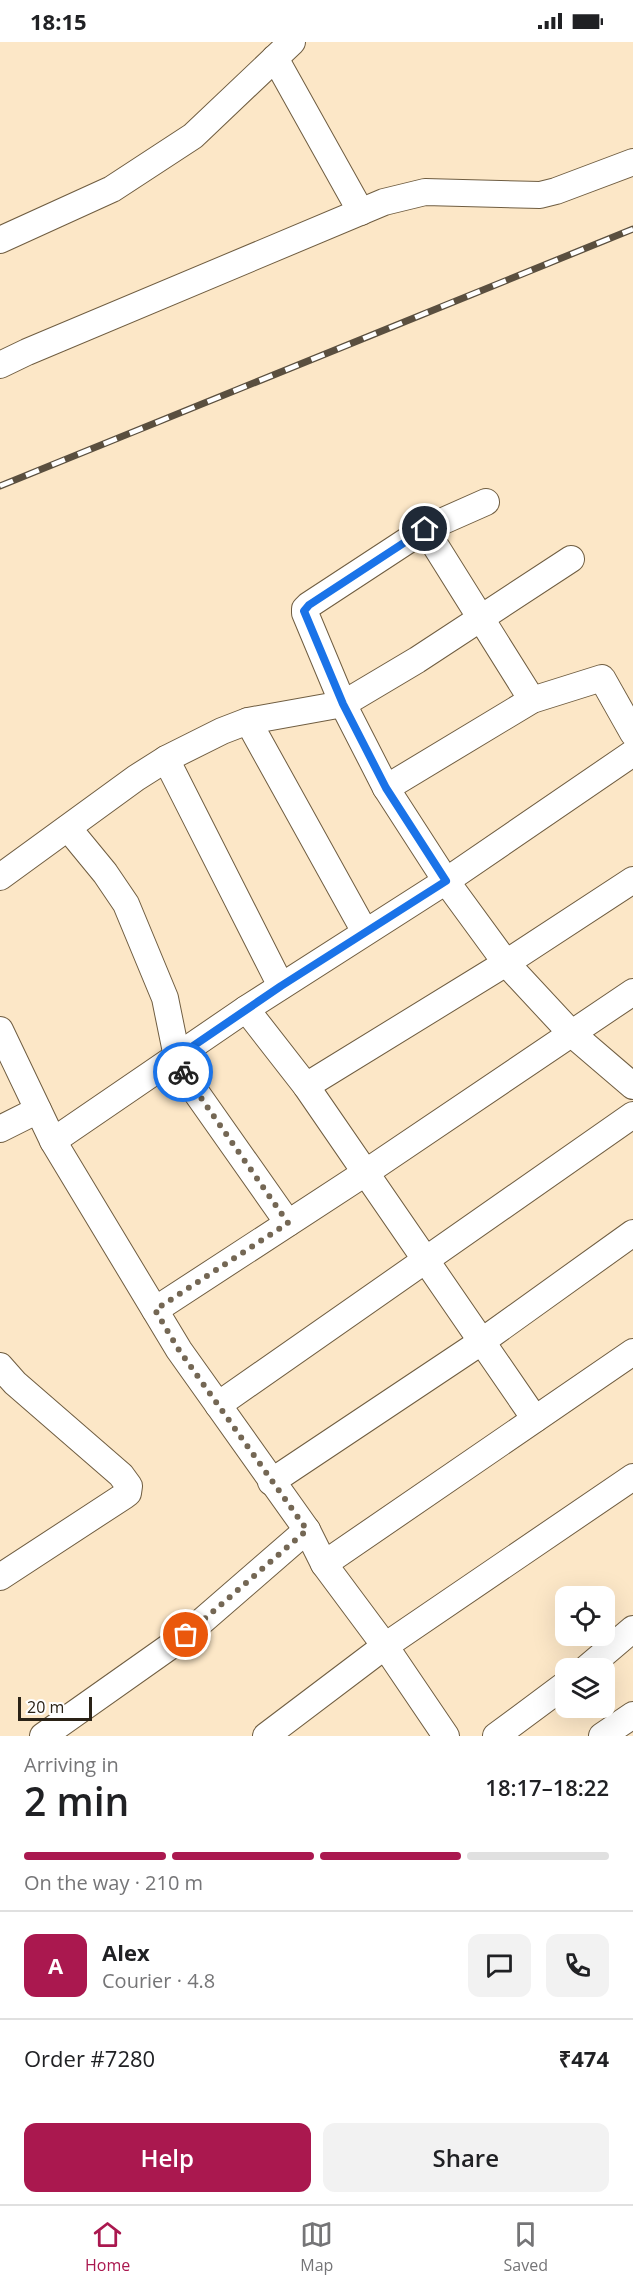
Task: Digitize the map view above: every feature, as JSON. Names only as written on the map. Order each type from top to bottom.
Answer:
[{"type":"street","points":[[0,240],[112,189],[193,136],[284,50],[361,212]]},
{"type":"street","points":[[0,365],[38,347],[409,194],[425,192],[540,195],[633,162]]},
{"type":"street","points":[[486,502],[425,529],[305,609],[305,613],[343,704],[386,788],[446,881],[506,963],[572,1033],[633,1086]]},
{"type":"street","points":[[425,529],[532,700]]},
{"type":"street","points":[[0,877],[166,759],[222,731],[248,721],[343,704],[417,660],[571,559]]},
{"type":"street","points":[[386,788],[532,700],[602,678],[633,733]]},
{"type":"street","points":[[248,721],[365,932]]},
{"type":"street","points":[[53,1141],[246,1009],[446,881],[633,753]]},
{"type":"street","points":[[166,759],[281,986]]},
{"type":"street","points":[[68,828],[105,873],[126,904],[165,998],[177,1057],[186,1078],[288,1223]]},
{"type":"street","points":[[306,1086],[506,963],[633,880]]},
{"type":"street","points":[[155,1310],[365,1173],[633,992]]},
{"type":"street","points":[[246,1009],[306,1086],[535,1419]]},
{"type":"street","points":[[0,1030],[53,1141],[179,1350],[307,1530],[324,1564],[385,1646],[446,1736]]},
{"type":"street","points":[[0,1129],[38,1110]]},
{"type":"street","points":[[218,1405],[633,1115]]},
{"type":"street","points":[[271,1482],[481,1342],[633,1233]]},
{"type":"street","points":[[324,1564],[633,1352]]},
{"type":"street","points":[[0,1577],[124,1496],[128,1493],[129,1486],[121,1475],[5,1381]]},
{"type":"street","points":[[266,1736],[385,1646],[633,1477]]},
{"type":"street","points":[[43,1736],[186,1635],[307,1530]]},
{"type":"street","points":[[598,1658],[633,1629]]},
{"type":"street","points":[[496,1736],[555,1692]]},
{"type":"street","points":[[602,1736],[633,1715]]},
{"type":"railway","points":[[0,486],[633,229]]},
{"type":"way so far","points":[[183,1072],[288,1223],[155,1310],[179,1350],[307,1530],[186,1635]]},
{"type":"route","points":[[183,1072],[177,1057],[281,986],[446,881],[386,788],[343,704],[304,611],[309,605],[425,529]]}]
